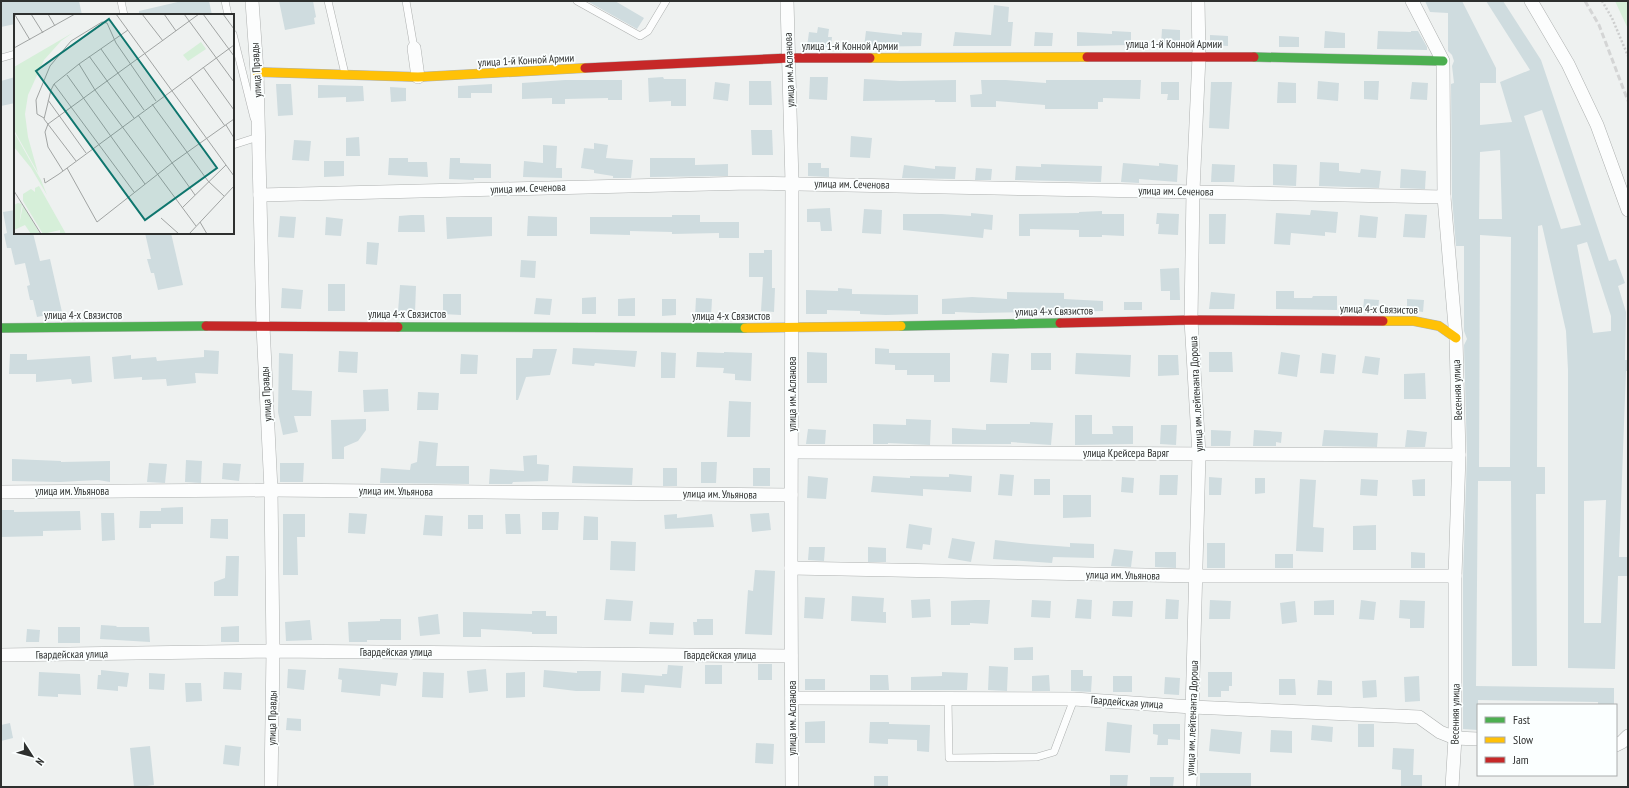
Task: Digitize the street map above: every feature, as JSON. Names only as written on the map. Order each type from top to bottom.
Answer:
[{"type":"street","name":"улица Правды","points":[[252,1],[257,72],[263,326],[271,490],[273,651],[271,787]]},
{"type":"street","name":"улица им. Асланова","points":[[786,1],[792,183],[792,787]]},
{"type":"street","name":"улица им. лейтенанта Дороша","points":[[1190,787],[1197,576],[1199,454],[1191,320],[1193,191],[1199,56],[1198,1]]},
{"type":"street","name":"Весенняя улица","points":[[1412,1],[1443,61],[1444,197],[1456,338],[1459,455],[1455,576],[1455,738],[1452,787]]},
{"type":"street","points":[[1531,1],[1568,64],[1594,118],[1628,210]]},
{"type":"street","points":[[414,48],[418,76]]},
{"type":"street","name":"улица 1-й Конной Армии","points":[[257,72],[418,76],[789,58],[1199,56],[1443,61]]},
{"type":"street","name":"улица им. Сеченова","points":[[260,195],[792,183],[1444,197]]},
{"type":"street","name":"улица 4-х Связистов","points":[[1,328],[263,326],[793,328],[1191,320],[1414,321],[1439,326],[1456,338]]},
{"type":"street","name":"улица Крейсера Варяг","points":[[792,452],[1199,454],[1292,456],[1459,455]]},
{"type":"street","name":"улица им. Ульянова","points":[[1,492],[271,490],[791,495]]},
{"type":"street","name":"улица им. Ульянова","points":[[791,568],[1197,576],[1455,576]]},
{"type":"street","name":"Гвардейская улица","points":[[1,655],[273,651],[791,656]]},
{"type":"street","name":"Гвардейская улица","points":[[792,698],[1074,698],[1192,707],[1418,717],[1440,732],[1455,738],[1477,740]]},
{"type":"street","points":[[1617,744],[1628,736]]},
{"type":"lane","points":[[121,1],[124,14]]},
{"type":"lane","points":[[225,1],[228,14]]},
{"type":"lane","points":[[328,1],[345,74]]},
{"type":"lane","points":[[406,1],[414,48]]},
{"type":"lane","points":[[577,1],[640,36],[648,31],[666,1]]},
{"type":"lane","points":[[234,38],[258,137],[234,145]]},
{"type":"lane","points":[[1,58],[14,54]]},
{"type":"lane","points":[[948,699],[949,758],[963,759],[1037,758],[1054,752],[1074,698]]},
{"type":"path","points":[[1602,1],[1612,18],[1628,56]]},
{"type":"green space","points":[[1615,1],[1628,1],[1628,29]]},
{"type":"building","points":[[1,1],[79,1],[82,14],[14,14],[14,24],[1,27]]},
{"type":"building","points":[[182,1],[209,1],[212,14],[139,14],[139,11]]},
{"type":"building","points":[[279,1],[313,1],[316,17],[314,18],[315,24],[285,30]]},
{"type":"building","points":[[587,1],[615,1],[644,18],[637,29]]},
{"type":"building","points":[[1425,1],[1462,1],[1496,68],[1496,83],[1480,83],[1480,125],[1512,122],[1500,82],[1530,70],[1486,1],[1503,1],[1541,60],[1609,261],[1616,259],[1625,283],[1618,286],[1626,312],[1625,360],[1628,360],[1628,371],[1626,371],[1619,557],[1628,557],[1628,576],[1618,576],[1615,669],[1568,668],[1568,370],[1566,331],[1542,225],[1538,226],[1537,467],[1545,467],[1545,494],[1536,494],[1537,666],[1512,666],[1511,481],[1478,481],[1476,686],[1614,688],[1614,704],[1598,704],[1598,702],[1478,700],[1477,730],[1463,729],[1463,576],[1467,455],[1464,345],[1467,339],[1464,331],[1464,246],[1456,246],[1452,197],[1451,84],[1454,83],[1452,66],[1454,61],[1452,55],[1448,51],[1448,13],[1430,12]],"holes":[[[1542,110],[1581,225],[1561,229],[1524,116]],[[1500,150],[1502,219],[1479,219],[1480,152]],[[1480,235],[1511,237],[1510,467],[1479,467]],[[1587,242],[1611,316],[1611,331],[1593,333],[1577,245]],[[1606,500],[1601,623],[1584,623],[1584,501]]]},
{"type":"building","points":[[994,5],[1009,7],[1008,22],[1013,22],[1011,46],[953,46],[955,32],[991,35]]},
{"type":"building","points":[[818,27],[829,29],[828,37],[832,37],[831,47],[807,47],[809,32],[817,33]]},
{"type":"building","points":[[1162,29],[1180,30],[1180,45],[1161,45]]},
{"type":"building","points":[[866,31],[902,35],[902,32],[922,33],[921,46],[864,47]]},
{"type":"building","points":[[1112,31],[1131,32],[1131,45],[1077,46],[1077,32],[1112,34]]},
{"type":"building","points":[[1325,31],[1345,33],[1345,48],[1324,48]]},
{"type":"building","points":[[1378,31],[1418,31],[1427,47],[1427,50],[1377,49]]},
{"type":"building","points":[[1035,32],[1053,33],[1052,46],[1034,46]]},
{"type":"building","points":[[1210,35],[1228,36],[1228,46],[1210,45]]},
{"type":"building","points":[[1279,36],[1299,37],[1299,47],[1279,47]]},
{"type":"building","points":[[14,77],[14,103],[1,106],[1,81]]},
{"type":"building","points":[[663,77],[664,79],[686,79],[686,106],[671,106],[671,101],[649,102],[648,78]]},
{"type":"building","points":[[810,77],[828,77],[827,100],[809,99]]},
{"type":"building","points":[[864,79],[900,81],[956,80],[956,102],[935,102],[935,100],[863,101]]},
{"type":"building","points":[[565,80],[622,80],[622,100],[608,100],[608,98],[565,99],[565,104],[552,104],[552,98],[522,99],[522,83]]},
{"type":"building","points":[[981,80],[1046,83],[1046,80],[1141,80],[1140,99],[1103,98],[1103,102],[1098,102],[1098,109],[1045,109],[1045,105],[996,101],[996,107],[971,107],[970,95],[982,94]]},
{"type":"building","points":[[749,81],[771,81],[772,105],[749,105]]},
{"type":"building","points":[[1318,81],[1339,83],[1338,101],[1317,99]]},
{"type":"building","points":[[1364,81],[1379,81],[1378,100],[1364,99]]},
{"type":"building","points":[[715,82],[730,84],[728,101],[713,99]]},
{"type":"building","points":[[1161,82],[1179,82],[1179,100],[1167,100],[1168,94],[1161,94]]},
{"type":"building","points":[[1211,82],[1232,82],[1229,129],[1209,128]]},
{"type":"building","points":[[1278,82],[1296,83],[1296,103],[1277,103]]},
{"type":"building","points":[[1412,82],[1428,83],[1427,100],[1410,99]]},
{"type":"building","points":[[276,84],[291,84],[293,115],[278,116]]},
{"type":"building","points":[[492,84],[492,93],[471,93],[471,98],[458,98],[458,86]]},
{"type":"building","points":[[318,85],[363,86],[364,101],[346,102],[346,97],[318,98]]},
{"type":"building","points":[[390,87],[406,88],[406,101],[391,102]]},
{"type":"building","points":[[751,130],[772,130],[773,155],[752,155]]},
{"type":"building","points":[[851,136],[872,138],[870,158],[850,157]]},
{"type":"building","points":[[359,137],[360,156],[346,156],[346,138]]},
{"type":"building","points":[[294,140],[311,141],[309,161],[292,160]]},
{"type":"building","points":[[594,143],[608,145],[606,158],[633,160],[631,178],[613,178],[613,176],[594,173],[594,170],[581,168],[584,148],[594,149]]},
{"type":"building","points":[[543,145],[557,146],[556,168],[562,168],[562,178],[523,177],[524,161],[543,163]]},
{"type":"building","points":[[389,158],[408,158],[408,162],[427,162],[428,177],[388,175]]},
{"type":"building","points":[[450,158],[460,158],[460,163],[491,164],[491,178],[474,178],[474,180],[449,179]]},
{"type":"building","points":[[650,158],[695,158],[695,165],[728,164],[728,176],[650,177]]},
{"type":"building","points":[[324,161],[344,161],[344,176],[324,177]]},
{"type":"building","points":[[1320,162],[1339,163],[1339,171],[1360,173],[1361,169],[1381,171],[1379,188],[1319,186]]},
{"type":"building","points":[[808,163],[821,163],[821,168],[829,168],[829,177],[808,176]]},
{"type":"building","points":[[1123,163],[1159,166],[1159,163],[1178,165],[1177,182],[1139,179],[1139,183],[1121,182]]},
{"type":"building","points":[[1041,164],[1102,166],[1101,182],[1015,180],[1016,166],[1041,167]]},
{"type":"building","points":[[1212,164],[1235,165],[1234,182],[1211,182]]},
{"type":"building","points":[[1273,164],[1297,165],[1296,186],[1273,185]]},
{"type":"building","points":[[904,165],[935,169],[935,166],[956,167],[955,179],[902,178]]},
{"type":"building","points":[[976,168],[992,169],[991,180],[975,180]]},
{"type":"building","points":[[1401,169],[1426,171],[1425,189],[1400,188]]},
{"type":"building","points":[[830,208],[832,231],[821,231],[820,222],[807,222],[807,209]]},
{"type":"building","points":[[864,209],[882,210],[881,234],[862,233]]},
{"type":"building","points":[[14,210],[14,234],[33,234],[40,261],[50,259],[62,312],[37,317],[33,300],[30,300],[27,286],[30,285],[25,263],[15,265],[11,248],[7,248],[4,234],[7,233],[3,212]]},
{"type":"building","points":[[1311,210],[1338,212],[1336,233],[1325,232],[1325,236],[1291,233],[1290,245],[1274,244],[1276,213],[1310,215]]},
{"type":"building","points":[[1102,211],[1102,214],[1124,214],[1124,236],[1102,235],[1102,237],[1079,237],[1079,230],[1030,229],[1030,236],[1019,236],[1019,214]]},
{"type":"building","points":[[971,213],[993,215],[992,230],[984,229],[983,238],[903,230],[903,214],[971,216]]},
{"type":"building","points":[[1157,213],[1179,214],[1178,235],[1158,234],[1159,224],[1156,224]]},
{"type":"building","points":[[1209,214],[1226,214],[1225,244],[1209,244]]},
{"type":"building","points":[[1405,214],[1427,215],[1425,238],[1403,237]]},
{"type":"building","points":[[424,215],[425,232],[398,232],[399,216]]},
{"type":"building","points":[[672,215],[700,215],[700,222],[739,222],[739,238],[719,238],[719,233],[672,234],[672,232],[630,231],[630,235],[590,234],[590,217],[672,217]]},
{"type":"building","points":[[1360,215],[1378,217],[1376,238],[1358,237]]},
{"type":"building","points":[[280,216],[296,217],[294,238],[278,237]]},
{"type":"building","points":[[528,216],[557,217],[557,236],[527,236]]},
{"type":"building","points":[[326,217],[343,219],[341,236],[325,235]]},
{"type":"building","points":[[446,217],[492,217],[492,236],[447,239]]},
{"type":"building","points":[[145,234],[171,234],[183,285],[158,290],[154,273],[151,273],[147,259],[151,259]]},
{"type":"building","points":[[367,242],[379,243],[377,265],[366,264]]},
{"type":"building","points":[[764,250],[772,250],[772,288],[775,288],[774,312],[761,311],[763,277],[749,277],[749,253],[764,253]]},
{"type":"building","points":[[521,260],[536,261],[535,278],[520,277]]},
{"type":"building","points":[[1179,268],[1180,300],[1170,300],[1170,291],[1161,291],[1160,269]]},
{"type":"building","points":[[328,284],[345,284],[345,311],[328,311]]},
{"type":"building","points":[[400,285],[416,286],[415,313],[398,312]]},
{"type":"building","points":[[282,288],[303,290],[301,309],[281,308]]},
{"type":"building","points":[[838,288],[852,289],[852,294],[918,295],[918,314],[860,314],[860,311],[827,310],[827,314],[806,314],[806,290],[838,291]]},
{"type":"building","points":[[1276,291],[1294,291],[1294,298],[1337,296],[1337,310],[1276,309]]},
{"type":"building","points":[[1007,292],[1064,293],[1064,299],[1103,301],[1103,311],[955,312],[955,314],[942,314],[942,299],[972,297],[1007,299]]},
{"type":"building","points":[[1211,292],[1235,294],[1234,309],[1209,309]]},
{"type":"building","points":[[443,294],[461,294],[461,315],[443,314]]},
{"type":"building","points":[[596,297],[596,314],[582,314],[582,298]]},
{"type":"building","points":[[536,298],[552,299],[550,315],[534,314]]},
{"type":"building","points":[[635,298],[635,316],[618,316],[618,299]]},
{"type":"building","points":[[696,298],[712,299],[711,317],[695,317]]},
{"type":"building","points":[[662,299],[676,299],[676,315],[662,316]]},
{"type":"building","points":[[1364,299],[1379,300],[1378,310],[1363,310]]},
{"type":"building","points":[[1407,299],[1424,300],[1423,312],[1407,310]]},
{"type":"building","points":[[1124,302],[1142,302],[1142,310],[1124,310]]},
{"type":"building","points":[[573,348],[637,351],[635,367],[595,363],[594,366],[572,364]]},
{"type":"building","points":[[875,348],[889,349],[889,353],[950,353],[950,382],[934,382],[934,375],[907,375],[907,370],[895,370],[895,365],[875,364]]},
{"type":"building","points":[[533,349],[557,349],[550,375],[526,377],[518,400],[516,400],[516,358],[532,358]]},
{"type":"building","points":[[204,350],[219,351],[218,374],[195,373],[196,383],[167,386],[166,379],[142,380],[142,377],[114,379],[112,357],[131,355],[131,359],[156,357],[157,361],[204,357]]},
{"type":"building","points":[[339,351],[358,352],[357,373],[338,372]]},
{"type":"building","points":[[661,352],[676,353],[675,378],[661,378]]},
{"type":"building","points":[[697,352],[752,353],[751,381],[735,380],[735,374],[723,373],[724,368],[696,367]]},
{"type":"building","points":[[807,352],[827,353],[827,383],[807,383]]},
{"type":"building","points":[[1209,352],[1232,352],[1233,372],[1209,372]]},
{"type":"building","points":[[1281,352],[1300,355],[1297,377],[1278,374]]},
{"type":"building","points":[[279,353],[293,354],[292,390],[312,391],[311,416],[294,416],[298,432],[283,435],[278,412]]},
{"type":"building","points":[[992,353],[1009,354],[1007,383],[990,382]]},
{"type":"building","points":[[1031,353],[1051,353],[1051,370],[1031,370]]},
{"type":"building","points":[[1076,353],[1131,355],[1130,377],[1075,374]]},
{"type":"building","points":[[1322,353],[1336,355],[1334,374],[1320,373]]},
{"type":"building","points":[[10,354],[27,354],[27,360],[90,356],[92,382],[72,384],[71,379],[36,382],[36,374],[9,374]]},
{"type":"building","points":[[461,354],[478,355],[477,374],[460,374]]},
{"type":"building","points":[[1158,355],[1178,355],[1179,375],[1158,376]]},
{"type":"building","points":[[1365,356],[1380,358],[1378,375],[1362,373]]},
{"type":"building","points":[[1425,373],[1426,399],[1404,399],[1404,374]]},
{"type":"building","points":[[388,389],[389,411],[364,412],[363,390]]},
{"type":"building","points":[[418,392],[439,393],[438,410],[417,410]]},
{"type":"building","points":[[729,401],[751,402],[750,437],[727,437]]},
{"type":"building","points":[[1075,415],[1092,415],[1092,434],[1113,434],[1112,426],[1133,426],[1133,444],[1075,445]]},
{"type":"building","points":[[366,419],[366,430],[358,441],[344,447],[344,459],[332,459],[331,420]]},
{"type":"building","points":[[906,419],[931,420],[930,445],[888,443],[873,444],[873,424],[906,425]]},
{"type":"building","points":[[1030,422],[1053,423],[1051,445],[1011,442],[1011,444],[952,444],[952,428],[986,430],[986,424],[1030,424]]},
{"type":"building","points":[[1161,425],[1177,425],[1176,445],[1160,444]]},
{"type":"building","points":[[808,429],[826,430],[825,444],[806,444]]},
{"type":"building","points":[[1211,430],[1231,431],[1230,446],[1211,446]]},
{"type":"building","points":[[1254,430],[1282,432],[1281,443],[1276,442],[1276,446],[1253,446]]},
{"type":"building","points":[[1324,430],[1378,433],[1377,447],[1322,446]]},
{"type":"building","points":[[1407,430],[1427,432],[1425,447],[1405,447]]},
{"type":"building","points":[[419,441],[438,443],[436,466],[469,466],[469,484],[380,483],[381,468],[410,470],[411,464],[417,462]]},
{"type":"building","points":[[537,455],[537,464],[549,465],[548,481],[489,484],[490,469],[524,471],[523,456]]},
{"type":"building","points":[[12,459],[61,462],[110,461],[110,482],[98,480],[60,482],[12,481]]},
{"type":"building","points":[[186,460],[202,461],[201,483],[185,482]]},
{"type":"building","points":[[701,462],[717,462],[716,483],[701,483]]},
{"type":"building","points":[[149,463],[167,464],[165,483],[147,482]]},
{"type":"building","points":[[223,463],[241,464],[239,481],[222,479]]},
{"type":"building","points":[[280,463],[304,463],[303,482],[280,482]]},
{"type":"building","points":[[573,466],[633,468],[632,485],[572,483]]},
{"type":"building","points":[[663,468],[677,468],[677,486],[663,486]]},
{"type":"building","points":[[753,468],[770,468],[770,486],[753,486]]},
{"type":"building","points":[[949,474],[972,476],[971,492],[923,489],[923,496],[871,492],[873,476],[910,478],[910,476],[949,477]]},
{"type":"building","points":[[1000,474],[1014,475],[1012,496],[998,495]]},
{"type":"building","points":[[1160,475],[1178,475],[1177,495],[1159,495]]},
{"type":"building","points":[[808,476],[828,478],[826,499],[807,498]]},
{"type":"building","points":[[1122,477],[1134,478],[1133,493],[1121,492]]},
{"type":"building","points":[[1209,477],[1222,478],[1221,495],[1209,495]]},
{"type":"building","points":[[1255,478],[1265,478],[1265,493],[1255,494]]},
{"type":"building","points":[[1034,479],[1050,479],[1050,495],[1034,495]]},
{"type":"building","points":[[1300,479],[1316,480],[1313,527],[1324,528],[1323,552],[1296,551]]},
{"type":"building","points":[[1361,479],[1378,480],[1377,496],[1360,495]]},
{"type":"building","points":[[1425,479],[1425,496],[1413,496],[1412,480]]},
{"type":"building","points":[[1063,495],[1091,495],[1091,517],[1063,518]]},
{"type":"building","points":[[183,507],[183,524],[151,524],[151,528],[139,528],[140,511],[161,511],[161,508]]},
{"type":"building","points":[[1,510],[14,510],[14,512],[80,511],[81,530],[43,531],[43,536],[1,537]]},
{"type":"building","points":[[542,512],[559,512],[558,530],[542,530]]},
{"type":"building","points":[[101,513],[114,513],[115,540],[102,541]]},
{"type":"building","points":[[349,513],[367,514],[365,534],[348,533]]},
{"type":"building","points":[[769,513],[771,530],[752,532],[750,514]]},
{"type":"building","points":[[283,514],[305,514],[305,537],[297,537],[298,575],[283,575]]},
{"type":"building","points":[[505,514],[520,514],[521,534],[506,534]]},
{"type":"building","points":[[677,514],[677,518],[712,514],[714,527],[665,529],[664,515]]},
{"type":"building","points":[[425,515],[443,516],[442,536],[423,535]]},
{"type":"building","points":[[468,515],[483,515],[483,529],[468,529]]},
{"type":"building","points":[[584,516],[598,517],[598,540],[583,540]]},
{"type":"building","points":[[211,519],[228,519],[228,539],[210,538]]},
{"type":"building","points":[[909,524],[932,528],[930,545],[923,544],[922,550],[906,548]]},
{"type":"building","points":[[1376,525],[1376,550],[1353,550],[1353,526]]},
{"type":"building","points":[[952,538],[975,542],[971,562],[948,558]]},
{"type":"building","points":[[995,540],[1070,547],[1070,543],[1094,544],[1094,558],[1053,557],[1052,563],[993,559]]},
{"type":"building","points":[[611,541],[636,542],[635,571],[610,570]]},
{"type":"building","points":[[1207,543],[1225,543],[1225,568],[1207,568]]},
{"type":"building","points":[[809,547],[825,547],[824,561],[808,560]]},
{"type":"building","points":[[868,547],[886,548],[886,562],[868,562]]},
{"type":"building","points":[[1114,549],[1133,551],[1131,567],[1111,566]]},
{"type":"building","points":[[1155,552],[1176,552],[1176,568],[1155,567]]},
{"type":"building","points":[[1411,552],[1425,553],[1425,568],[1411,568]]},
{"type":"building","points":[[1275,554],[1293,554],[1293,568],[1275,568]]},
{"type":"building","points":[[226,556],[239,556],[238,596],[214,596],[214,582],[225,578]]},
{"type":"building","points":[[755,570],[775,571],[772,635],[745,634],[748,590],[753,591]]},
{"type":"building","points":[[852,596],[884,598],[883,612],[886,612],[886,623],[851,621]]},
{"type":"building","points":[[805,597],[825,598],[823,619],[804,618]]},
{"type":"building","points":[[606,599],[633,601],[631,621],[604,620]]},
{"type":"building","points":[[930,599],[931,617],[912,618],[911,600]]},
{"type":"building","points":[[1077,599],[1092,600],[1091,619],[1075,618]]},
{"type":"building","points":[[1166,599],[1179,600],[1178,619],[1165,619]]},
{"type":"building","points":[[990,600],[988,624],[970,623],[970,625],[951,625],[951,601]]},
{"type":"building","points":[[1032,600],[1051,601],[1050,618],[1031,617]]},
{"type":"building","points":[[1210,600],[1231,601],[1230,619],[1209,619]]},
{"type":"building","points":[[1334,600],[1334,615],[1314,615],[1314,601]]},
{"type":"building","points":[[1361,600],[1376,602],[1374,620],[1359,619]]},
{"type":"building","points":[[1400,600],[1425,601],[1424,628],[1410,628],[1410,619],[1399,618]]},
{"type":"building","points":[[1113,601],[1133,601],[1132,617],[1112,616]]},
{"type":"building","points":[[1295,601],[1297,622],[1282,624],[1280,603]]},
{"type":"building","points":[[532,611],[546,611],[546,616],[557,616],[557,634],[532,634],[532,632],[481,629],[481,637],[463,637],[463,612],[532,614]]},
{"type":"building","points":[[438,614],[440,634],[420,636],[418,617]]},
{"type":"building","points":[[380,619],[401,619],[401,640],[367,640],[367,642],[349,642],[348,622],[380,621]]},
{"type":"building","points":[[697,619],[713,619],[713,635],[694,635],[693,622],[697,622]]},
{"type":"building","points":[[310,620],[312,640],[286,641],[285,622]]},
{"type":"building","points":[[650,622],[674,623],[673,635],[649,634]]},
{"type":"building","points":[[101,625],[117,626],[116,627],[149,627],[150,642],[100,639]]},
{"type":"building","points":[[239,626],[239,642],[221,642],[221,627]]},
{"type":"building","points":[[58,627],[80,627],[80,643],[58,643]]},
{"type":"building","points":[[27,629],[40,630],[39,642],[26,642]]},
{"type":"building","points":[[1033,647],[1033,660],[1014,660],[1014,648]]},
{"type":"building","points":[[758,664],[772,664],[772,680],[758,680]]},
{"type":"building","points":[[668,665],[683,666],[681,688],[645,685],[644,693],[621,692],[622,673],[662,676],[662,674],[667,674]]},
{"type":"building","points":[[705,665],[722,665],[722,684],[705,684]]},
{"type":"building","points":[[989,666],[1008,667],[1007,691],[988,690]]},
{"type":"building","points":[[339,668],[398,673],[396,686],[381,684],[380,696],[341,692],[342,680],[338,679]]},
{"type":"building","points":[[288,669],[306,670],[304,690],[287,688]]},
{"type":"building","points":[[486,669],[488,691],[469,693],[467,671]]},
{"type":"building","points":[[101,670],[129,673],[127,687],[118,686],[118,691],[97,689],[98,675],[101,675]]},
{"type":"building","points":[[544,670],[577,673],[577,671],[601,671],[600,691],[576,691],[543,687]]},
{"type":"building","points":[[1071,670],[1083,670],[1083,676],[1092,676],[1091,692],[1071,691]]},
{"type":"building","points":[[39,672],[80,674],[81,695],[58,694],[58,697],[38,696]]},
{"type":"building","points":[[224,672],[242,673],[241,690],[223,689]]},
{"type":"building","points":[[423,672],[444,673],[443,698],[422,697]]},
{"type":"building","points":[[525,672],[525,697],[506,698],[506,673]]},
{"type":"building","points":[[942,672],[968,673],[967,690],[911,690],[911,677],[942,676]]},
{"type":"building","points":[[1208,672],[1232,672],[1232,686],[1229,686],[1229,691],[1221,691],[1221,697],[1208,697]]},
{"type":"building","points":[[149,673],[165,674],[164,690],[149,689]]},
{"type":"building","points":[[870,675],[888,675],[889,690],[870,690]]},
{"type":"building","points":[[1049,675],[1050,691],[1032,691],[1032,676]]},
{"type":"building","points":[[1113,676],[1132,676],[1132,692],[1113,692]]},
{"type":"building","points":[[1419,676],[1420,701],[1405,702],[1404,677]]},
{"type":"building","points":[[1165,677],[1180,678],[1179,695],[1164,694]]},
{"type":"building","points":[[805,679],[825,679],[825,690],[805,690]]},
{"type":"building","points":[[1279,679],[1295,679],[1296,695],[1279,695]]},
{"type":"building","points":[[1318,680],[1332,681],[1332,695],[1317,695]]},
{"type":"building","points":[[1376,680],[1377,697],[1363,698],[1362,681]]},
{"type":"building","points":[[185,683],[201,683],[202,701],[186,702]]},
{"type":"building","points":[[287,718],[301,719],[301,731],[286,730]]},
{"type":"building","points":[[825,721],[825,743],[805,743],[805,722]]},
{"type":"building","points":[[870,722],[930,725],[929,752],[917,751],[917,740],[888,739],[888,744],[869,743]]},
{"type":"building","points":[[1107,722],[1132,725],[1130,753],[1105,751]]},
{"type":"building","points":[[10,723],[13,738],[1,741],[1,725]]},
{"type":"building","points":[[1153,724],[1180,724],[1180,740],[1168,739],[1168,745],[1157,745],[1158,735],[1153,734]]},
{"type":"building","points":[[1358,724],[1374,724],[1374,747],[1358,747]]},
{"type":"building","points":[[1312,725],[1333,727],[1332,742],[1311,740]]},
{"type":"building","points":[[1211,729],[1242,732],[1240,754],[1209,751]]},
{"type":"building","points":[[1271,730],[1292,731],[1292,753],[1270,752]]},
{"type":"building","points":[[756,743],[774,744],[773,764],[755,763]]},
{"type":"building","points":[[225,745],[241,747],[239,766],[223,764]]},
{"type":"building","points":[[150,746],[154,785],[147,787],[134,787],[130,748]]},
{"type":"building","points":[[1393,748],[1414,749],[1413,775],[1422,775],[1422,787],[1401,787],[1401,770],[1392,769]]},
{"type":"building","points":[[1200,773],[1251,773],[1251,787],[1200,787]]},
{"type":"building","points":[[1110,775],[1128,775],[1127,787],[1110,787]]},
{"type":"building","points":[[874,776],[888,776],[888,787],[874,787]]},
{"type":"building","points":[[1150,777],[1174,777],[1173,787],[1150,787]]},
{"type":"railway","points":[[1585,1],[1599,25],[1628,101]]},
{"type":"traffic: fast","points":[[1254,57],[1443,61]]},
{"type":"traffic: fast","points":[[901,326],[1060,323]]},
{"type":"traffic: fast","points":[[1,328],[206,326]]},
{"type":"traffic: fast","points":[[398,327],[745,328]]},
{"type":"traffic: slow","points":[[870,58],[1087,57]]},
{"type":"traffic: slow","points":[[257,72],[418,77],[585,68]]},
{"type":"traffic: slow","points":[[1383,321],[1414,321],[1439,326],[1456,338]]},
{"type":"traffic: slow","points":[[745,328],[901,326]]},
{"type":"traffic: jam","points":[[1087,57],[1254,57]]},
{"type":"traffic: jam","points":[[585,68],[789,58],[870,58]]},
{"type":"traffic: jam","points":[[1060,323],[1191,320],[1383,321]]},
{"type":"traffic: jam","points":[[206,326],[398,327]]}]
